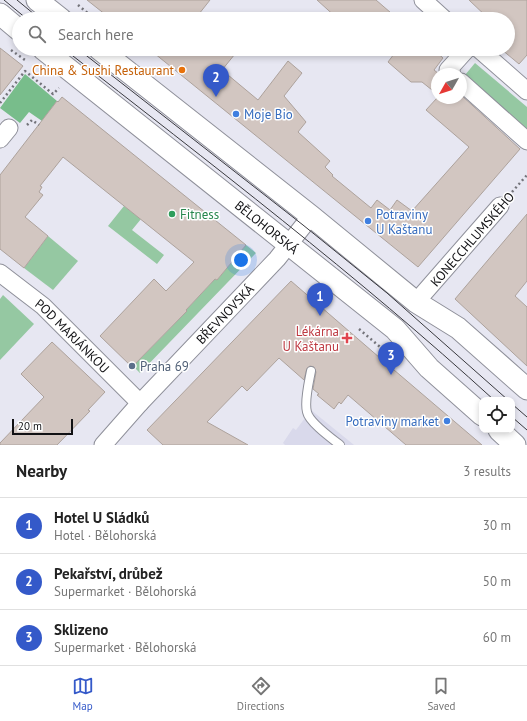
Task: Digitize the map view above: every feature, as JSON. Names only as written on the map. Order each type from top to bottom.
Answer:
[{"type":"street","points":[[36,0],[52,12]]},
{"type":"street","points":[[423,0],[436,12]]},
{"type":"street","points":[[0,14],[12,24]]},
{"type":"street","name":"BĚLOHORSKÁ","points":[[53,56],[395,329],[429,368],[479,412]]},
{"type":"street","points":[[108,56],[311,216],[416,302],[458,328],[527,389]]},
{"type":"street","points":[[450,68],[461,56]]},
{"type":"street","points":[[487,56],[527,91]]},
{"type":"street","points":[[467,87],[527,140]]},
{"type":"street","name":"KONECCHLUMSKÉHO","points":[[416,302],[500,206]]},
{"type":"street","name":"BŘEVNOVSKÁ","points":[[103,445],[140,403],[271,264],[311,216]]},
{"type":"street","name":"POD MARJÁNKOU","points":[[0,273],[43,306],[140,403]]},
{"type":"street","points":[[502,433],[516,445]]},
{"type":"lane","points":[[311,371],[307,388],[307,412],[311,420],[340,445]]},
{"type":"path","points":[[77,5],[86,12]]},
{"type":"path","points":[[0,103],[25,71],[53,94],[59,88]]},
{"type":"path","name":"KONECCHLUMSKÉHO","points":[[500,206],[527,175]]},
{"type":"shaded area","points":[[311,410],[354,445],[285,445],[283,443],[293,428],[296,430]]},
{"type":"green space","points":[[475,63],[527,107],[527,129],[467,77],[467,73]]},
{"type":"green space","points":[[25,74],[57,101],[42,121],[29,112],[20,123],[0,108]]},
{"type":"green space","points":[[124,206],[141,219],[132,230],[164,255],[157,264],[108,226]]},
{"type":"green space","points":[[48,236],[78,261],[53,290],[24,268]]},
{"type":"green space","points":[[246,245],[256,253],[140,373],[133,366],[187,311],[186,310],[215,279],[217,280]]},
{"type":"green space","points":[[3,295],[34,324],[0,360],[0,299]]},
{"type":"building","points":[[87,0],[210,0],[201,12],[102,12]]},
{"type":"building","points":[[317,0],[376,0],[390,12],[330,12]]},
{"type":"building","points":[[469,0],[527,0],[527,55],[519,64],[509,56],[515,56],[515,12],[482,12]]},
{"type":"building","points":[[0,48],[23,66],[0,95]]},
{"type":"building","points":[[158,56],[233,56],[222,70],[258,100],[288,61],[302,73],[284,96],[306,122],[298,132],[330,161],[325,167],[333,175],[332,176],[371,208],[377,200],[390,210],[397,200],[412,211],[469,147],[426,110],[432,104],[467,104],[467,100],[520,149],[418,267]]},
{"type":"building","points":[[392,56],[441,56],[443,58],[436,68],[431,68],[431,89],[422,82],[411,82],[388,62]]},
{"type":"building","points":[[62,97],[246,245],[217,280],[215,279],[186,310],[187,311],[132,367],[100,336],[154,279],[166,291],[194,262],[63,157],[40,186],[42,187],[39,192],[43,195],[25,217],[48,236],[24,268],[0,249],[0,175],[57,101],[58,102]]},
{"type":"building","points":[[527,214],[527,281],[515,296],[527,307],[527,366],[455,299]]},
{"type":"building","points":[[291,281],[482,445],[406,445],[348,395],[341,404],[339,402],[334,409],[317,395],[319,394],[313,389],[316,372],[314,367],[310,366],[307,368],[304,380],[279,358],[247,391],[242,386],[207,422],[248,445],[163,445],[147,430]]},
{"type":"building","points":[[52,342],[105,392],[88,410],[90,411],[57,445],[0,445],[0,443],[44,397],[21,374]]},
{"type":"tram line","points":[[4,0],[19,12]]},
{"type":"tram line","points":[[17,0],[32,12]]},
{"type":"tram line","points":[[73,56],[228,177],[390,308],[491,397]]},
{"type":"tram line","points":[[87,56],[303,225],[387,293],[505,397]]},
{"type":"tram line","points":[[515,407],[527,417]]},
{"type":"tram line","points":[[515,420],[527,430]]},
{"type":"place","name":"China & Sushi Restaurant","points":[[182,70]]},
{"type":"place","name":"Pekařství, drůbež","points":[[216,97]]},
{"type":"place","name":"Moje Bio","points":[[236,114]]},
{"type":"place","name":"Fitness","points":[[172,214]]},
{"type":"place","name":"Potraviny U Kaštanu","points":[[368,221]]},
{"type":"place","name":"Hotel U Sládků","points":[[320,316]]},
{"type":"place","name":"Lékárna U Kaštanu","points":[[347,338]]},
{"type":"place","name":"Praha 69","points":[[132,366]]},
{"type":"place","name":"Sklizeno","points":[[391,375]]},
{"type":"place","name":"Potraviny market","points":[[447,421]]}]
